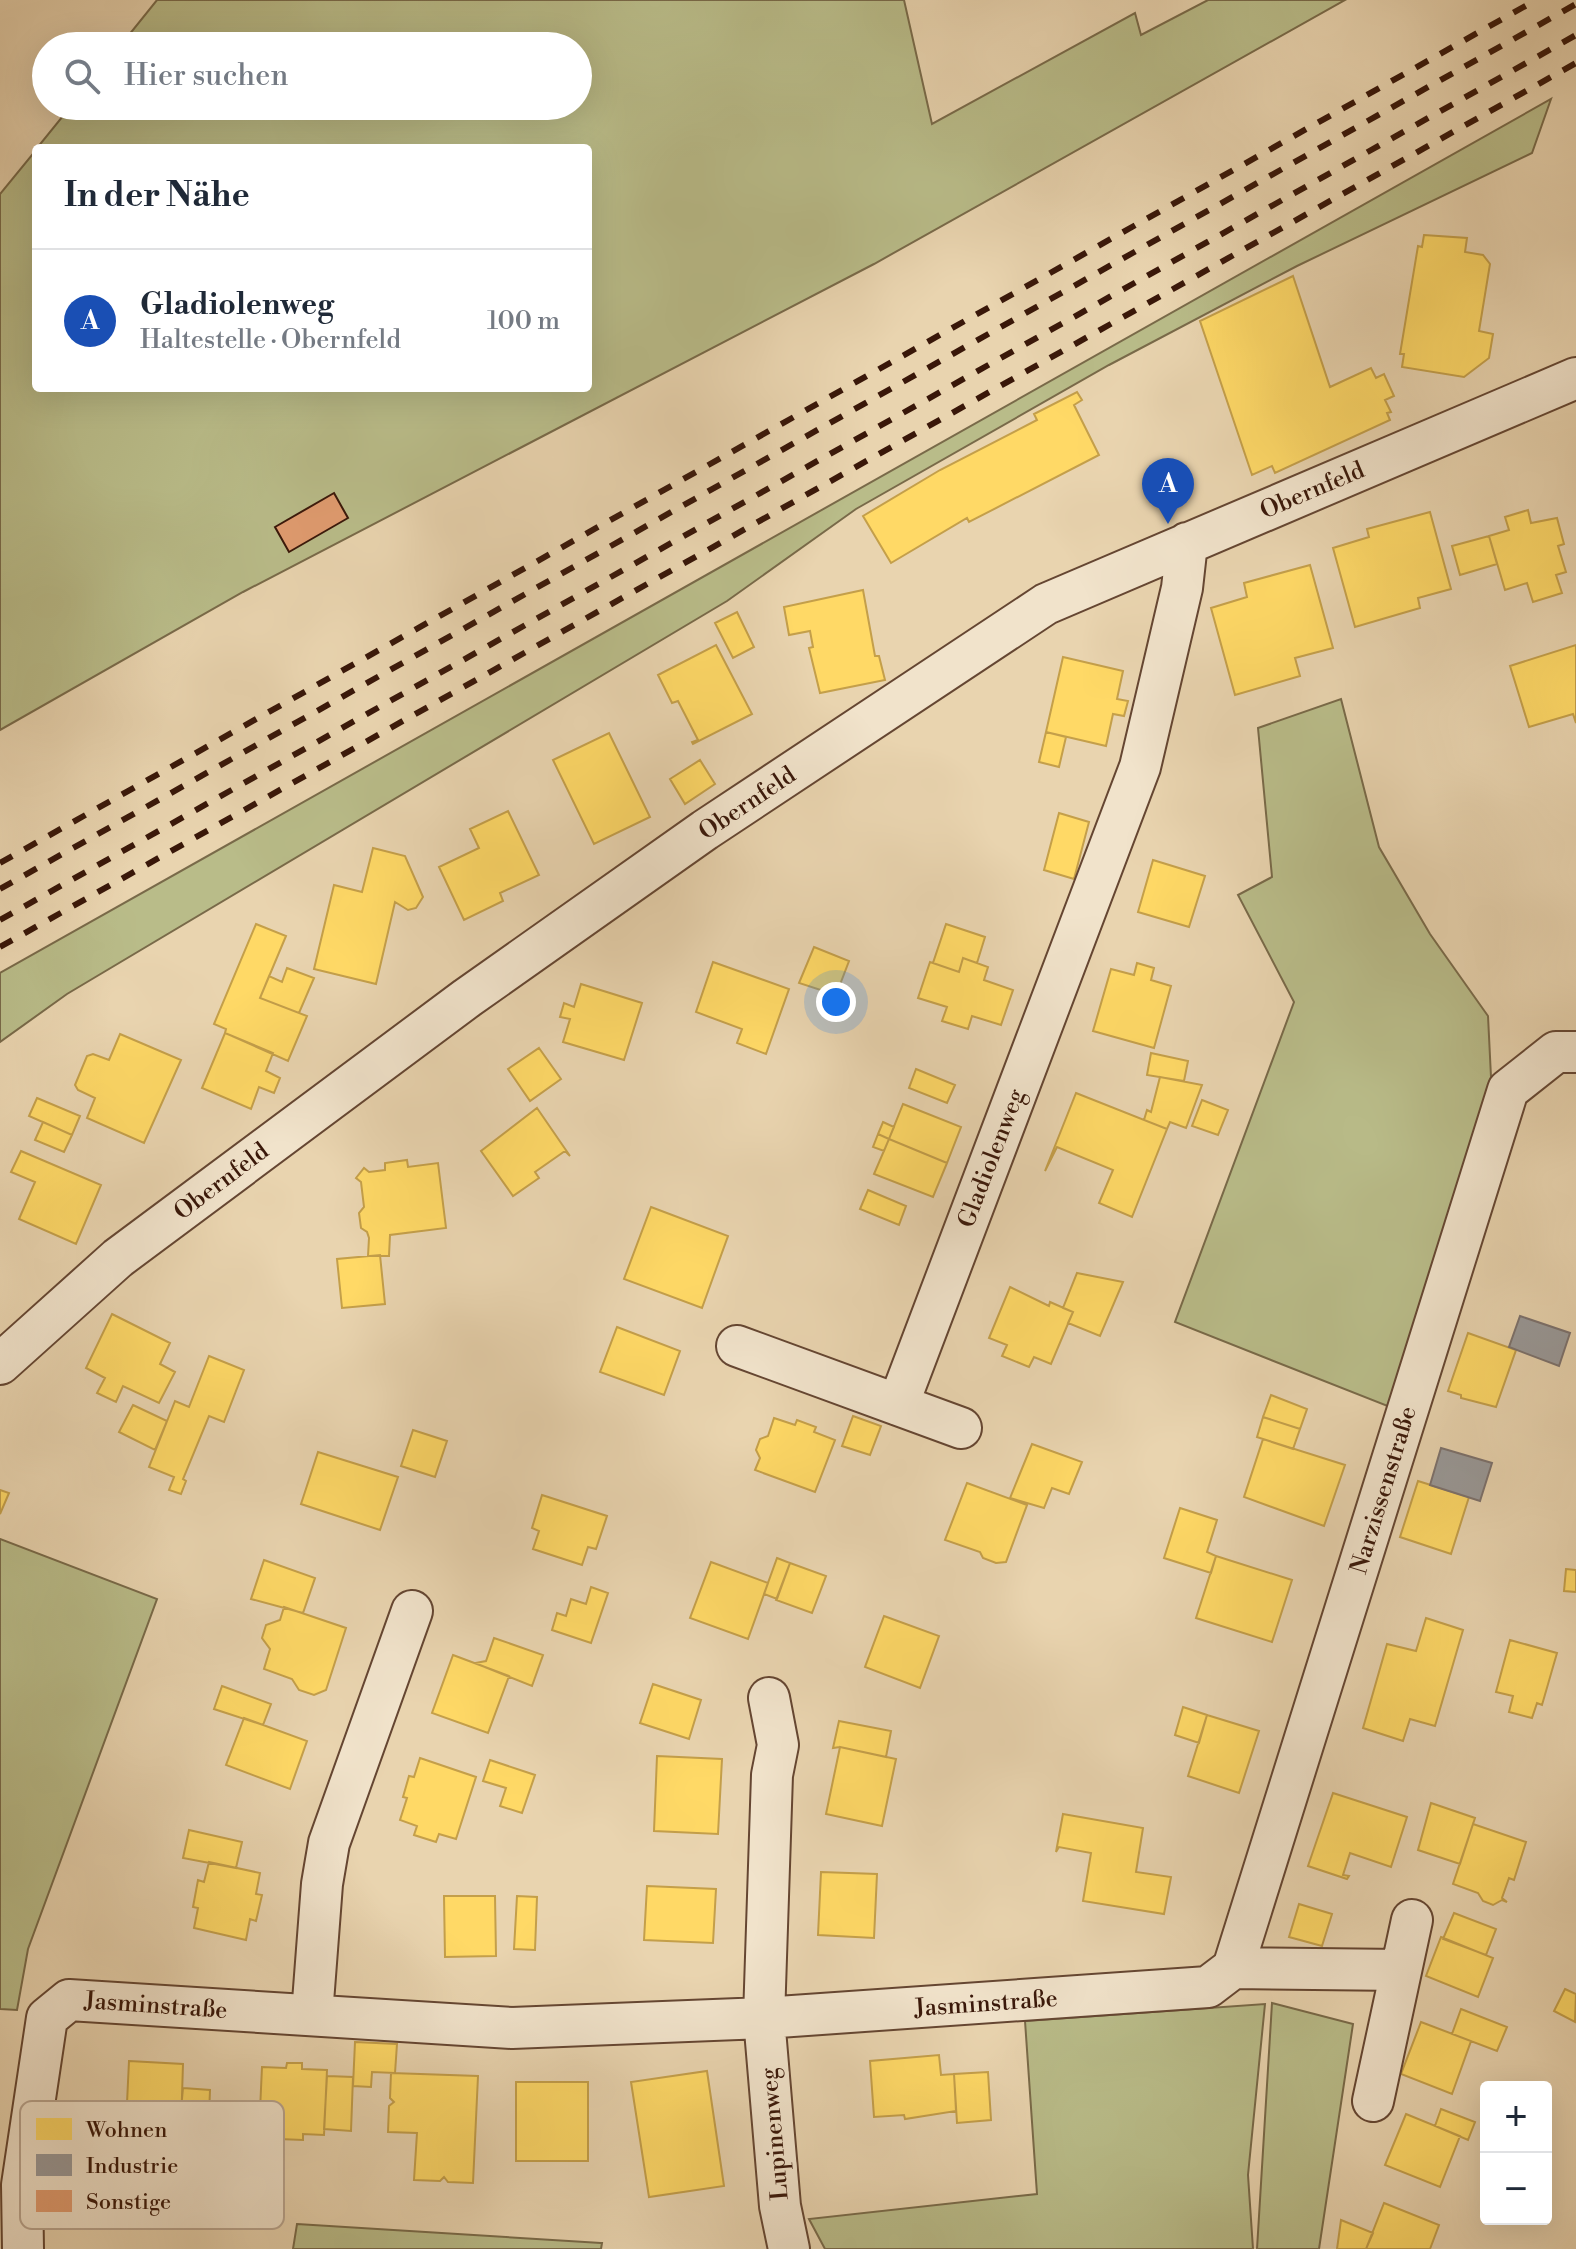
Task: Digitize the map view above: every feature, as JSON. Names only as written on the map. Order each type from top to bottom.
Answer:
[{"type":"street","name":"Obernfeld","points":[[0,1364],[118,1258],[467,998],[705,830],[1046,604],[1576,378]]},
{"type":"street","name":"Gladiolenweg","points":[[898,1405],[1140,767],[1182,588],[1187,543]]},
{"type":"street","name":"Narzissenstraße","points":[[1221,1977],[1508,1090],[1556,1052],[1576,1052]]},
{"type":"street","points":[[737,1346],[961,1428]]},
{"type":"street","points":[[312,2015],[322,1884],[329,1843],[412,1611]]},
{"type":"street","points":[[764,2018],[772,1775],[778,1745],[769,1698]]},
{"type":"street","points":[[1373,2101],[1412,1920]]},
{"type":"street","points":[[1221,1977],[1401,1970]]},
{"type":"street","name":"Jasminstraße","points":[[35,2101],[47,2018],[69,2000],[512,2028],[764,2018],[1221,1977]]},
{"type":"street","name":"Lupinenweg","points":[[764,2018],[780,2206],[789,2249]]},
{"type":"street","name":"Jasminstraße","points":[[23,2229],[23,2249]]},
{"type":"green space","points":[[157,0],[904,0],[932,124],[1135,13],[1141,35],[1208,0],[1345,0],[874,264],[243,592],[0,730],[0,194],[32,155],[32,392],[592,392],[592,144],[40,144],[60,120],[592,120],[592,32],[131,32]]},
{"type":"green space","points":[[1551,99],[1532,153],[1297,266],[1109,365],[856,509],[727,601],[67,994],[0,1042],[0,973]]},
{"type":"green space","points":[[1341,699],[1379,847],[1430,934],[1488,1016],[1491,1077],[1390,1407],[1175,1322],[1294,1002],[1238,895],[1272,877],[1258,728]]},
{"type":"green space","points":[[0,1539],[157,1599],[28,1949],[17,2010],[0,2009]]},
{"type":"green space","points":[[1272,2003],[1353,2024],[1319,2249],[1257,2249]]},
{"type":"green space","points":[[1265,2004],[1248,2175],[1253,2249],[825,2249],[809,2219],[1037,2194],[1025,2021]]},
{"type":"green space","points":[[297,2224],[602,2243],[601,2249],[293,2249]]},
{"type":"building: Wohnen","points":[[1424,235],[1467,238],[1465,252],[1483,255],[1490,264],[1479,331],[1493,334],[1489,358],[1464,377],[1402,367],[1404,354],[1400,354],[1418,246],[1422,247]]},
{"type":"building: Wohnen","points":[[1293,276],[1330,387],[1371,368],[1376,378],[1384,374],[1394,396],[1385,400],[1391,412],[1387,413],[1390,420],[1275,473],[1272,466],[1252,475],[1200,321]]},
{"type":"building: Wohnen","points":[[1077,392],[1082,400],[1074,405],[1099,455],[969,522],[967,518],[891,563],[863,516],[940,470],[1037,420],[1034,414]]},
{"type":"building: Wohnen","points":[[1528,510],[1531,523],[1557,518],[1564,544],[1558,546],[1566,572],[1556,575],[1562,593],[1533,602],[1527,583],[1505,590],[1489,536],[1509,530],[1505,517]]},
{"type":"building: Wohnen","points":[[1430,512],[1451,589],[1418,598],[1420,608],[1355,627],[1333,548],[1369,537],[1367,529]]},
{"type":"building: Wohnen","points":[[1489,536],[1497,564],[1460,575],[1452,546]]},
{"type":"building: Wohnen","points":[[1310,565],[1333,648],[1295,658],[1300,676],[1235,695],[1211,608],[1247,597],[1244,583]]},
{"type":"building: Wohnen","points":[[863,590],[875,656],[879,656],[885,680],[820,693],[809,648],[813,647],[810,631],[789,635],[784,607]]},
{"type":"building: Wohnen","points":[[737,612],[754,647],[733,658],[715,623]]},
{"type":"building: Wohnen","points":[[716,645],[752,714],[693,744],[698,740],[678,701],[672,703],[658,675]]},
{"type":"building: Wohnen","points":[[1576,645],[1576,723],[1573,714],[1529,727],[1510,666]]},
{"type":"building: Wohnen","points":[[1063,657],[1123,671],[1117,699],[1128,701],[1124,716],[1113,714],[1106,746],[1046,732]]},
{"type":"building: Wohnen","points":[[1046,732],[1066,737],[1059,767],[1039,762]]},
{"type":"building: Wohnen","points":[[609,733],[650,817],[594,844],[553,760]]},
{"type":"building: Wohnen","points":[[700,760],[715,784],[685,804],[670,779]]},
{"type":"building: Wohnen","points":[[508,811],[539,875],[500,893],[503,901],[464,920],[439,867],[479,848],[470,829]]},
{"type":"building: Wohnen","points":[[1059,813],[1089,822],[1074,879],[1044,870]]},
{"type":"building: Wohnen","points":[[373,848],[405,856],[423,897],[416,908],[408,910],[395,902],[376,984],[314,969],[334,885],[362,892]]},
{"type":"building: Wohnen","points":[[1153,860],[1205,876],[1189,927],[1138,912]]},
{"type":"building: Wohnen","points":[[256,924],[286,936],[260,998],[307,1016],[288,1061],[225,1033],[226,1029],[214,1024]]},
{"type":"building: Wohnen","points":[[946,924],[985,937],[977,963],[963,958],[959,972],[933,963]]},
{"type":"building: Wohnen","points":[[814,947],[849,961],[836,995],[799,983]]},
{"type":"building: Wohnen","points":[[963,958],[988,967],[984,980],[1013,990],[1001,1025],[972,1016],[968,1029],[942,1021],[947,1007],[918,998],[930,962],[959,972]]},
{"type":"building: Wohnen","points":[[713,962],[789,989],[766,1054],[737,1043],[742,1029],[696,1012]]},
{"type":"building: Wohnen","points":[[1137,963],[1154,968],[1151,980],[1171,986],[1154,1048],[1093,1031],[1111,969],[1134,975]]},
{"type":"building: Wohnen","points":[[287,968],[314,978],[299,1013],[260,998],[269,976],[282,982]]},
{"type":"building: Wohnen","points":[[581,984],[642,1003],[624,1060],[563,1042],[570,1019],[560,1017],[564,1003],[574,1007]]},
{"type":"building: Wohnen","points":[[225,1033],[273,1053],[266,1071],[280,1078],[274,1093],[259,1087],[251,1109],[202,1088]]},
{"type":"building: Wohnen","points":[[120,1034],[181,1060],[144,1143],[87,1118],[95,1098],[78,1090],[75,1085],[87,1056],[93,1054],[109,1060]]},
{"type":"building: Wohnen","points":[[539,1048],[561,1079],[530,1101],[508,1069]]},
{"type":"building: Wohnen","points":[[1151,1053],[1188,1061],[1184,1081],[1147,1075]]},
{"type":"building: Wohnen","points":[[916,1069],[955,1085],[947,1103],[909,1088]]},
{"type":"building: Wohnen","points":[[1160,1077],[1202,1085],[1186,1128],[1170,1122],[1167,1129],[1144,1120],[1147,1110],[1151,1112]]},
{"type":"building: Wohnen","points":[[1076,1093],[1167,1129],[1132,1217],[1099,1203],[1113,1170],[1057,1147],[1045,1171]]},
{"type":"building: Wohnen","points":[[37,1098],[80,1116],[72,1135],[29,1116]]},
{"type":"building: Wohnen","points":[[1202,1100],[1228,1110],[1218,1135],[1192,1126]]},
{"type":"building: Wohnen","points":[[903,1104],[961,1127],[947,1163],[889,1139]]},
{"type":"building: Wohnen","points":[[537,1108],[570,1156],[565,1151],[535,1172],[539,1178],[513,1196],[481,1151]]},
{"type":"building: Wohnen","points":[[43,1122],[72,1135],[64,1152],[35,1140]]},
{"type":"building: Wohnen","points":[[883,1122],[894,1127],[889,1139],[878,1134]]},
{"type":"building: Wohnen","points":[[878,1134],[889,1139],[884,1151],[873,1147]]},
{"type":"building: Wohnen","points":[[889,1139],[947,1163],[933,1197],[874,1174]]},
{"type":"building: Wohnen","points":[[21,1151],[101,1185],[76,1244],[19,1219],[35,1182],[11,1172]]},
{"type":"building: Wohnen","points":[[407,1160],[408,1167],[438,1163],[446,1228],[390,1235],[389,1256],[368,1256],[369,1238],[361,1228],[359,1213],[364,1207],[361,1182],[356,1178],[364,1168],[369,1172],[385,1170],[385,1163]]},
{"type":"building: Wohnen","points":[[868,1190],[906,1206],[899,1225],[860,1209]]},
{"type":"building: Wohnen","points":[[651,1207],[728,1236],[702,1308],[624,1279]]},
{"type":"building: Wohnen","points":[[380,1255],[385,1304],[342,1308],[337,1259]]},
{"type":"building: Wohnen","points":[[1077,1273],[1123,1282],[1100,1336],[1068,1323],[1073,1312],[1063,1308]]},
{"type":"building: Wohnen","points":[[1010,1287],[1049,1306],[1050,1302],[1073,1312],[1051,1364],[1034,1357],[1029,1367],[1002,1356],[1007,1345],[989,1338]]},
{"type":"building: Wohnen","points":[[112,1314],[170,1343],[160,1364],[175,1372],[159,1403],[123,1386],[116,1402],[97,1393],[105,1378],[86,1368]]},
{"type":"building: Wohnen","points":[[617,1327],[680,1351],[664,1395],[600,1372]]},
{"type":"building: Wohnen","points":[[1468,1333],[1516,1350],[1496,1407],[1461,1398],[1461,1395],[1448,1391]]},
{"type":"building: Wohnen","points":[[209,1356],[244,1370],[224,1422],[209,1416],[183,1479],[186,1481],[181,1494],[169,1490],[174,1477],[149,1467],[175,1401],[189,1407]]},
{"type":"building: Wohnen","points":[[1271,1395],[1307,1409],[1300,1429],[1263,1417]]},
{"type":"building: Wohnen","points":[[133,1405],[167,1421],[155,1450],[119,1432]]},
{"type":"building: Wohnen","points":[[853,1416],[881,1426],[870,1455],[842,1446]]},
{"type":"building: Wohnen","points":[[1263,1417],[1300,1429],[1293,1449],[1257,1437]]},
{"type":"building: Wohnen","points":[[774,1418],[795,1425],[797,1420],[816,1427],[814,1432],[835,1440],[815,1492],[755,1470],[760,1458],[756,1450],[760,1439],[768,1436]]},
{"type":"building: Wohnen","points":[[413,1430],[447,1441],[435,1477],[401,1466]]},
{"type":"building: Wohnen","points":[[1263,1439],[1345,1465],[1324,1526],[1244,1497]]},
{"type":"building: Wohnen","points":[[1032,1444],[1082,1462],[1069,1494],[1052,1488],[1044,1508],[1010,1498]]},
{"type":"building: Wohnen","points":[[318,1452],[398,1477],[380,1530],[301,1504]]},
{"type":"building: Wohnen","points":[[1418,1481],[1469,1497],[1451,1554],[1400,1537]]},
{"type":"building: Wohnen","points":[[967,1483],[1027,1505],[1006,1562],[996,1563],[983,1558],[980,1552],[945,1540]]},
{"type":"building: Wohnen","points":[[0,1490],[9,1493],[0,1514]]},
{"type":"building: Wohnen","points":[[542,1495],[607,1516],[596,1549],[588,1547],[582,1565],[533,1549],[539,1531],[532,1528]]},
{"type":"building: Wohnen","points":[[1180,1508],[1217,1520],[1207,1552],[1216,1556],[1211,1573],[1164,1558]]},
{"type":"building: Wohnen","points":[[1216,1556],[1292,1580],[1272,1642],[1196,1618]]},
{"type":"building: Wohnen","points":[[777,1558],[790,1563],[777,1599],[764,1594]]},
{"type":"building: Wohnen","points":[[264,1560],[315,1578],[303,1613],[251,1599]]},
{"type":"building: Wohnen","points":[[711,1562],[768,1583],[748,1639],[690,1618]]},
{"type":"building: Wohnen","points":[[790,1563],[826,1576],[812,1613],[776,1600]]},
{"type":"building: Wohnen","points":[[1566,1569],[1576,1570],[1576,1592],[1564,1591]]},
{"type":"building: Wohnen","points":[[591,1587],[608,1593],[591,1643],[552,1630],[557,1613],[566,1616],[571,1599],[586,1604]]},
{"type":"building: Wohnen","points":[[284,1607],[346,1628],[326,1690],[314,1695],[299,1690],[292,1679],[264,1669],[270,1649],[262,1638],[266,1625],[280,1620]]},
{"type":"building: Wohnen","points":[[884,1616],[939,1636],[920,1688],[865,1667]]},
{"type":"building: Wohnen","points":[[1426,1618],[1463,1630],[1435,1726],[1410,1719],[1403,1741],[1363,1728],[1387,1644],[1416,1651]]},
{"type":"building: Wohnen","points":[[494,1638],[543,1655],[532,1686],[475,1663],[486,1661]]},
{"type":"building: Wohnen","points":[[1510,1640],[1557,1653],[1542,1705],[1537,1703],[1532,1718],[1509,1712],[1513,1696],[1496,1692]]},
{"type":"building: Wohnen","points":[[453,1655],[509,1676],[488,1733],[432,1713]]},
{"type":"building: Wohnen","points":[[653,1684],[701,1700],[689,1739],[640,1723]]},
{"type":"building: Wohnen","points":[[222,1686],[271,1704],[263,1725],[214,1709]]},
{"type":"building: Wohnen","points":[[1183,1707],[1207,1715],[1199,1743],[1175,1735]]},
{"type":"building: Wohnen","points":[[1207,1715],[1259,1731],[1239,1793],[1188,1776]]},
{"type":"building: Wohnen","points":[[244,1718],[307,1741],[290,1789],[226,1765]]},
{"type":"building: Wohnen","points":[[839,1721],[891,1731],[886,1757],[833,1748]]},
{"type":"building: Wohnen","points":[[840,1747],[896,1759],[882,1826],[826,1814]]},
{"type":"building: Wohnen","points":[[657,1756],[722,1759],[718,1834],[654,1831]]},
{"type":"building: Wohnen","points":[[420,1758],[476,1777],[456,1839],[439,1834],[436,1842],[414,1835],[417,1826],[400,1820],[407,1798],[403,1797],[409,1776],[414,1777]]},
{"type":"building: Wohnen","points":[[490,1760],[535,1775],[522,1813],[500,1806],[506,1788],[483,1781]]},
{"type":"building: Wohnen","points":[[1333,1793],[1407,1817],[1391,1867],[1350,1853],[1343,1875],[1349,1876],[1347,1879],[1308,1866]]},
{"type":"building: Wohnen","points":[[1431,1803],[1475,1818],[1460,1864],[1418,1850]]},
{"type":"building: Wohnen","points":[[1063,1814],[1143,1828],[1136,1872],[1171,1877],[1164,1914],[1083,1901],[1091,1853],[1059,1847],[1056,1852]]},
{"type":"building: Wohnen","points":[[1473,1824],[1526,1842],[1514,1880],[1509,1878],[1502,1898],[1507,1902],[1502,1900],[1493,1905],[1483,1901],[1478,1893],[1453,1884]]},
{"type":"building: Wohnen","points":[[189,1830],[242,1842],[236,1868],[183,1858]]},
{"type":"building: Wohnen","points":[[209,1862],[260,1873],[256,1894],[262,1895],[256,1921],[250,1919],[246,1940],[194,1928],[198,1908],[193,1907],[198,1880],[204,1882]]},
{"type":"building: Wohnen","points":[[821,1872],[877,1874],[874,1938],[818,1935]]},
{"type":"building: Wohnen","points":[[647,1886],[716,1889],[713,1943],[644,1940]]},
{"type":"building: Wohnen","points":[[444,1896],[495,1896],[496,1956],[445,1957]]},
{"type":"building: Wohnen","points":[[517,1896],[537,1897],[535,1950],[514,1949]]},
{"type":"building: Wohnen","points":[[1299,1904],[1332,1914],[1322,1946],[1289,1937]]},
{"type":"building: Wohnen","points":[[1454,1913],[1496,1929],[1486,1955],[1443,1939]]},
{"type":"building: Wohnen","points":[[1441,1937],[1493,1958],[1478,1997],[1426,1976]]},
{"type":"building: Wohnen","points":[[1565,1989],[1576,1994],[1575,2022],[1554,2011]]},
{"type":"building: Wohnen","points":[[1461,2009],[1507,2027],[1497,2051],[1452,2034]]},
{"type":"building: Wohnen","points":[[1421,2022],[1471,2041],[1452,2094],[1401,2074]]},
{"type":"building: Wohnen","points":[[355,2042],[397,2044],[395,2073],[372,2072],[371,2087],[353,2086]]},
{"type":"building: Wohnen","points":[[939,2055],[941,2075],[954,2074],[956,2111],[905,2119],[904,2115],[874,2117],[870,2061]]},
{"type":"building: Wohnen","points":[[129,2061],[183,2064],[182,2101],[127,2101]]},
{"type":"building: Wohnen","points":[[287,2063],[302,2063],[302,2069],[327,2070],[324,2135],[303,2134],[303,2140],[284,2139],[284,2101],[260,2101],[262,2067],[286,2068]]},
{"type":"building: Wohnen","points":[[707,2071],[724,2186],[649,2197],[631,2082]]},
{"type":"building: Wohnen","points":[[988,2072],[991,2120],[957,2123],[954,2074]]},
{"type":"building: Wohnen","points":[[391,2073],[478,2076],[473,2183],[448,2182],[444,2177],[440,2181],[414,2180],[417,2133],[388,2132],[389,2106],[394,2102],[390,2098]]},
{"type":"building: Wohnen","points":[[327,2076],[353,2077],[351,2131],[324,2129]]},
{"type":"building: Wohnen","points":[[516,2082],[588,2082],[588,2161],[516,2161]]},
{"type":"building: Wohnen","points":[[183,2088],[210,2090],[210,2101],[182,2101]]},
{"type":"building: Wohnen","points":[[1441,2109],[1475,2122],[1468,2140],[1435,2126]]},
{"type":"building: Wohnen","points":[[1406,2114],[1460,2136],[1440,2187],[1385,2165]]},
{"type":"building: Wohnen","points":[[1384,2203],[1439,2225],[1430,2249],[1366,2249]]},
{"type":"building: Wohnen","points":[[1341,2220],[1373,2233],[1366,2249],[1337,2249]]},
{"type":"building: Industrie","points":[[1520,1316],[1570,1333],[1559,1366],[1509,1347]]},
{"type":"building: Industrie","points":[[1441,1448],[1492,1463],[1480,1501],[1430,1485]]},
{"type":"building: Sonstige","points":[[334,493],[348,518],[289,552],[275,527]]},
{"type":"railway","points":[[0,863],[1536,0]]},
{"type":"railway","points":[[0,889],[1576,4]]},
{"type":"railway","points":[[0,920],[1576,35]]},
{"type":"railway","points":[[0,947],[1576,63]]},
{"type":"place","name":"Gladiolenweg","points":[[1168,524]]}]
